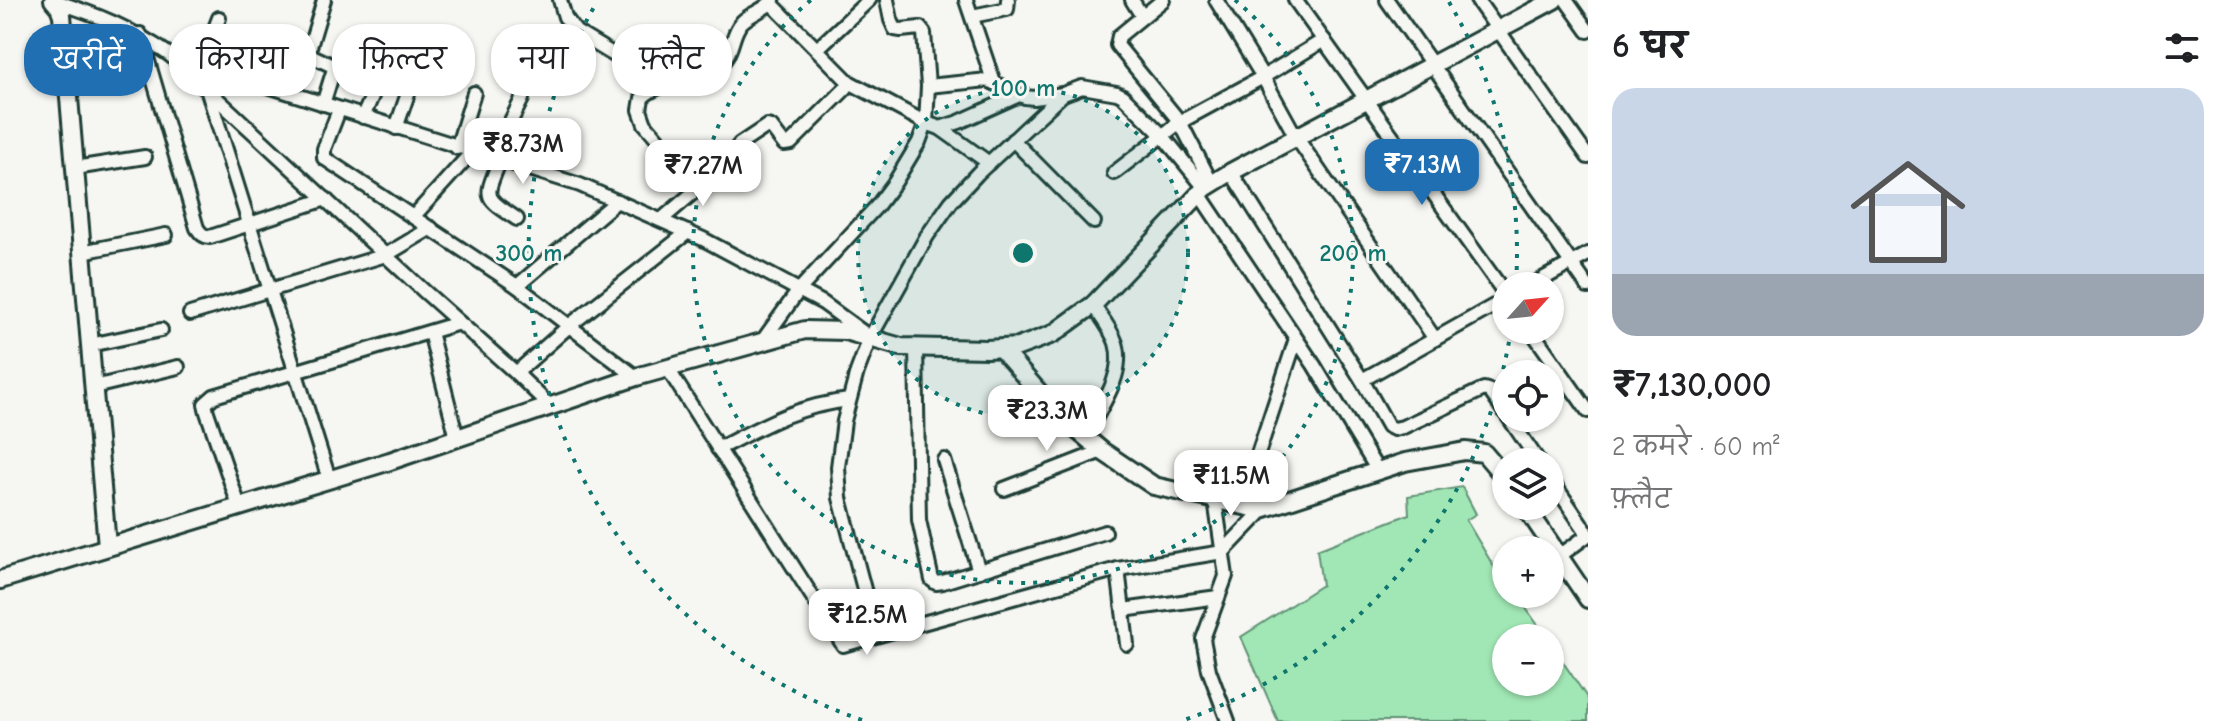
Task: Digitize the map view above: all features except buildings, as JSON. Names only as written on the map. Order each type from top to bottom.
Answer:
[{"type":"street","points":[[54,0],[74,4],[118,24]]},
{"type":"street","points":[[54,0],[62,15],[107,546]]},
{"type":"street","points":[[323,104],[334,69],[312,56],[309,50],[324,0]]},
{"type":"street","points":[[560,0],[565,17],[576,32],[612,54]]},
{"type":"street","points":[[817,49],[869,0]]},
{"type":"street","points":[[760,343],[799,290],[877,206],[911,157],[926,123],[928,86],[924,33],[920,28],[895,29],[887,0]]},
{"type":"street","points":[[966,0],[994,83]]},
{"type":"street","points":[[972,16],[1007,9],[1008,0]]},
{"type":"street","points":[[1132,0],[1142,16]]},
{"type":"street","points":[[1163,0],[1119,36],[1117,45],[1180,122],[1206,189]]},
{"type":"street","points":[[1216,0],[1296,137],[1435,339]]},
{"type":"street","points":[[1295,0],[1492,277]]},
{"type":"street","points":[[1387,0],[1588,287]]},
{"type":"street","points":[[1477,0],[1588,157]]},
{"type":"street","points":[[0,580],[329,479],[636,377],[805,330],[845,331],[901,347],[1001,349],[1018,347],[1053,334],[1093,305],[1206,189],[1231,172],[1554,0]]},
{"type":"street","points":[[1566,0],[1588,31]]},
{"type":"street","points":[[699,187],[645,124],[640,110],[642,98],[651,91],[713,70],[732,48],[740,25],[772,1],[849,82],[940,128],[989,163]]},
{"type":"street","points":[[217,24],[219,18]]},
{"type":"street","points":[[1114,173],[1180,122],[1324,40]]},
{"type":"street","points":[[153,78],[197,228],[205,236],[210,237],[326,199]]},
{"type":"street","points":[[928,86],[988,80],[1019,95],[1034,98],[1063,94],[1082,87],[1117,93],[1130,103],[1162,135],[1206,189],[1378,471]]},
{"type":"street","points":[[661,220],[721,169],[740,144],[764,128],[771,127],[784,144],[791,143],[849,82]]},
{"type":"street","points":[[865,593],[840,498],[838,467],[849,400],[870,338],[937,221],[965,186],[1063,94]]},
{"type":"street","points":[[940,128],[1019,95]]},
{"type":"street","points":[[209,96],[329,479]]},
{"type":"street","points":[[215,96],[550,406]]},
{"type":"street","points":[[298,96],[580,185],[688,232],[799,290],[823,303],[870,338]]},
{"type":"street","points":[[363,117],[372,96]]},
{"type":"street","points":[[396,128],[407,96]]},
{"type":"street","points":[[457,148],[473,96]]},
{"type":"street","points":[[517,219],[496,205],[488,191],[496,159],[522,99]]},
{"type":"street","points":[[339,110],[324,149],[324,158],[517,286],[636,377]]},
{"type":"street","points":[[1013,140],[1094,222]]},
{"type":"street","points":[[414,216],[472,152]]},
{"type":"street","points":[[75,168],[145,157]]},
{"type":"street","points":[[1231,172],[1388,426],[1394,429],[1403,427],[1484,389],[1492,394]]},
{"type":"street","points":[[517,286],[617,201]]},
{"type":"street","points":[[190,314],[386,255],[431,228]]},
{"type":"street","points":[[516,373],[569,326],[688,232]]},
{"type":"street","points":[[82,252],[166,235]]},
{"type":"street","points":[[1555,272],[1588,254]]},
{"type":"street","points":[[1085,437],[1115,378],[1119,362],[1115,340],[1093,305]]},
{"type":"street","points":[[1362,380],[1492,305]]},
{"type":"street","points":[[239,506],[205,404],[214,396],[459,323]]},
{"type":"street","points":[[90,345],[161,330]]},
{"type":"street","points":[[430,332],[457,438]]},
{"type":"street","points":[[1265,508],[1254,481],[1255,463],[1296,339]]},
{"type":"street","points":[[1541,344],[1588,411]]},
{"type":"street","points":[[916,347],[917,502],[930,576],[936,583],[1105,532]]},
{"type":"street","points":[[1001,349],[1058,414],[1102,451],[1154,486],[1265,508],[1405,462],[1465,451],[1484,453],[1492,462]]},
{"type":"street","points":[[94,387],[178,367]]},
{"type":"street","points":[[668,369],[843,645],[1118,569],[1223,552],[1265,508]]},
{"type":"street","points":[[718,449],[783,415],[820,403],[849,400]]},
{"type":"street","points":[[1004,489],[1102,451]]},
{"type":"street","points":[[944,460],[979,571]]},
{"type":"street","points":[[1564,499],[1588,535],[1564,553]]},
{"type":"street","points":[[1215,500],[1226,576],[1206,628],[1203,649],[1228,721]]},
{"type":"street","points":[[1118,569],[1127,644]]},
{"type":"street","points":[[1564,571],[1588,599]]},
{"type":"street","points":[[1123,610],[1218,597]]},
{"type":"green space","points":[[1462,487],[1476,514],[1466,520],[1492,564],[1492,608],[1526,608],[1537,624],[1492,624],[1492,696],[1564,696],[1564,664],[1588,699],[1588,721],[1278,721],[1241,637],[1322,585],[1317,550],[1409,514],[1408,496]]}]
